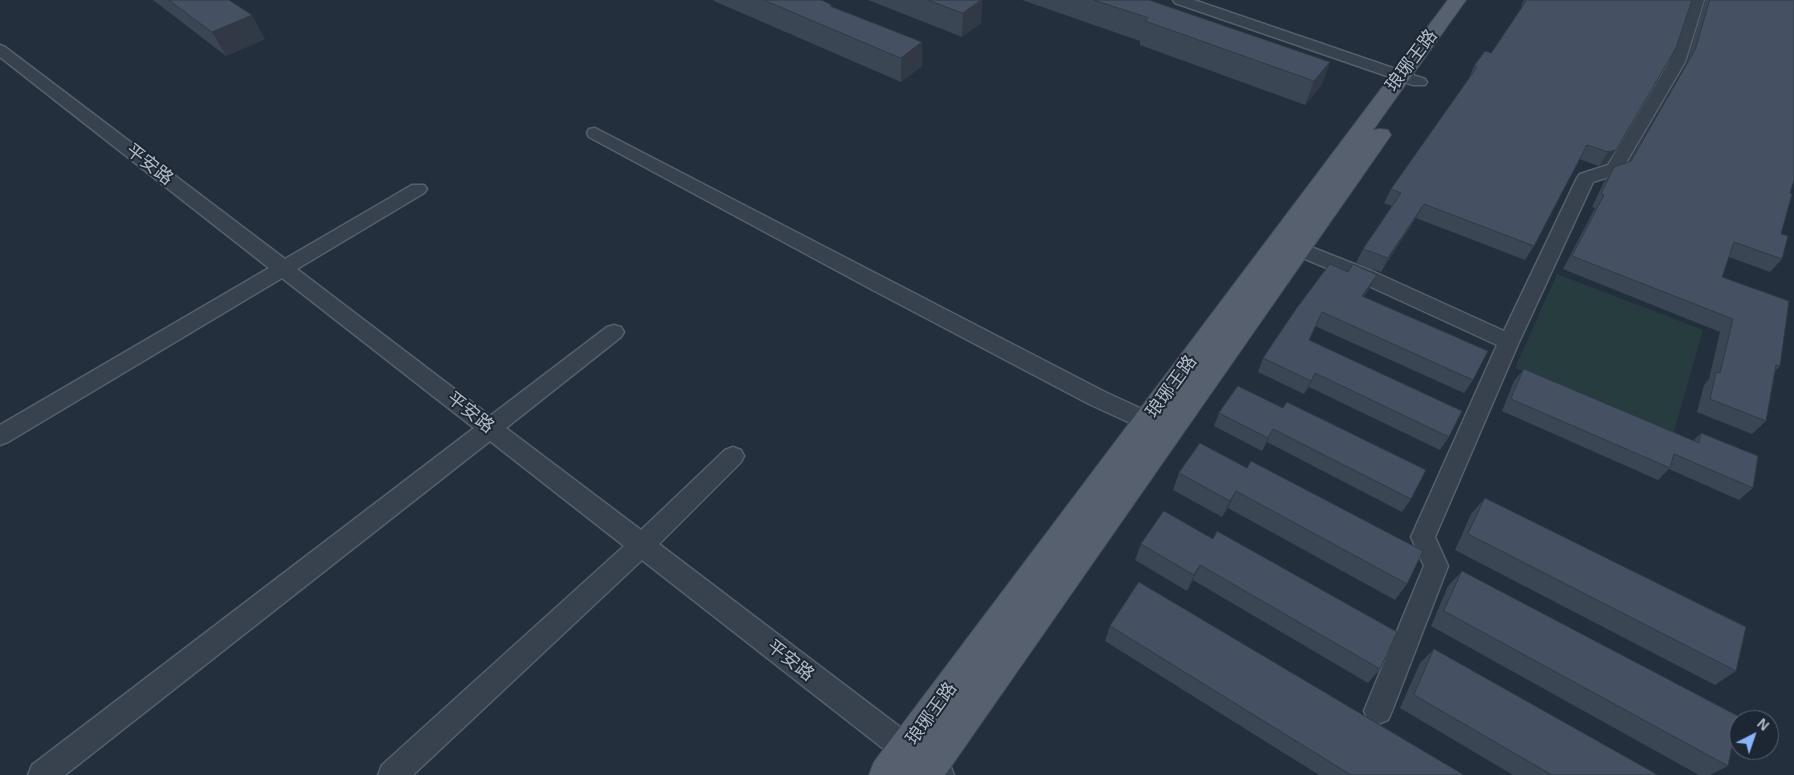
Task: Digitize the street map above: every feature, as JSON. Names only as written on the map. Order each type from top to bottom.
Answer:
[{"type":"main road","name":"琅琊王路","points":[[1410,79],[1457,0]]},
{"type":"main road","name":"琅琊王路","points":[[931,772],[1289,245],[1410,79],[1478,0]]},
{"type":"main road","name":"琅琊王路","points":[[887,775],[1147,421],[1289,245]]},
{"type":"street","points":[[1180,0],[1410,79]]},
{"type":"street","points":[[1378,710],[1436,566],[1423,537],[1509,342],[1586,178],[1614,169],[1677,62],[1697,0]]},
{"type":"street","name":"平安路","points":[[0,50],[906,750],[931,772]]},
{"type":"street","points":[[595,133],[876,283],[1097,398],[1147,421]]},
{"type":"street","points":[[0,436],[418,190]]},
{"type":"street","points":[[1289,245],[1509,342]]},
{"type":"street","points":[[42,775],[614,332]]},
{"type":"street","points":[[392,775],[641,546],[733,456]]},
{"type":"green space","points":[[1557,274],[1703,330],[1673,435],[1515,368]]},
{"type":"building","points":[[169,0],[229,0],[252,15],[212,32]]},
{"type":"building","points":[[764,0],[821,0],[832,5],[830,6],[922,42],[901,58]]},
{"type":"building","points":[[928,0],[981,0],[963,13]]},
{"type":"building","points":[[1094,0],[1149,0],[1330,62],[1314,81],[1145,21],[1148,18]]},
{"type":"building","points":[[1527,0],[1692,0],[1676,48],[1616,150],[1608,152],[1587,145],[1534,246],[1424,204],[1388,258],[1363,249],[1401,193],[1391,189],[1477,67],[1474,66],[1485,51],[1491,53]]},
{"type":"building","points":[[1710,0],[1794,0],[1794,180],[1781,234],[1788,236],[1782,259],[1734,242],[1722,277],[1789,301],[1780,366],[1776,365],[1766,421],[1710,399],[1716,372],[1720,373],[1733,319],[1572,256],[1604,195],[1601,194],[1614,167],[1631,161],[1695,50]]},
{"type":"building","points":[[1330,264],[1348,272],[1353,264],[1377,275],[1362,296],[1488,351],[1473,380],[1322,312],[1309,340],[1462,411],[1449,437],[1315,373],[1311,381],[1263,358],[1296,309]]},
{"type":"building","points":[[1524,369],[1699,443],[1701,433],[1758,456],[1753,488],[1674,454],[1670,468],[1511,399]]},
{"type":"building","points":[[1238,386],[1283,408],[1287,402],[1426,470],[1411,499],[1273,429],[1268,438],[1219,413]]},
{"type":"building","points":[[1200,443],[1247,468],[1251,461],[1423,551],[1407,584],[1236,491],[1230,501],[1179,473]]},
{"type":"building","points":[[1485,498],[1746,627],[1736,671],[1468,534]]},
{"type":"building","points":[[1164,511],[1213,539],[1217,531],[1397,632],[1380,669],[1200,565],[1194,575],[1141,544]]},
{"type":"building","points":[[1462,571],[1729,711],[1728,766],[1444,611]]},
{"type":"building","points":[[1139,582],[1464,775],[1351,775],[1110,626]]},
{"type":"building","points":[[1434,649],[1658,775],[1552,775],[1414,695]]}]
